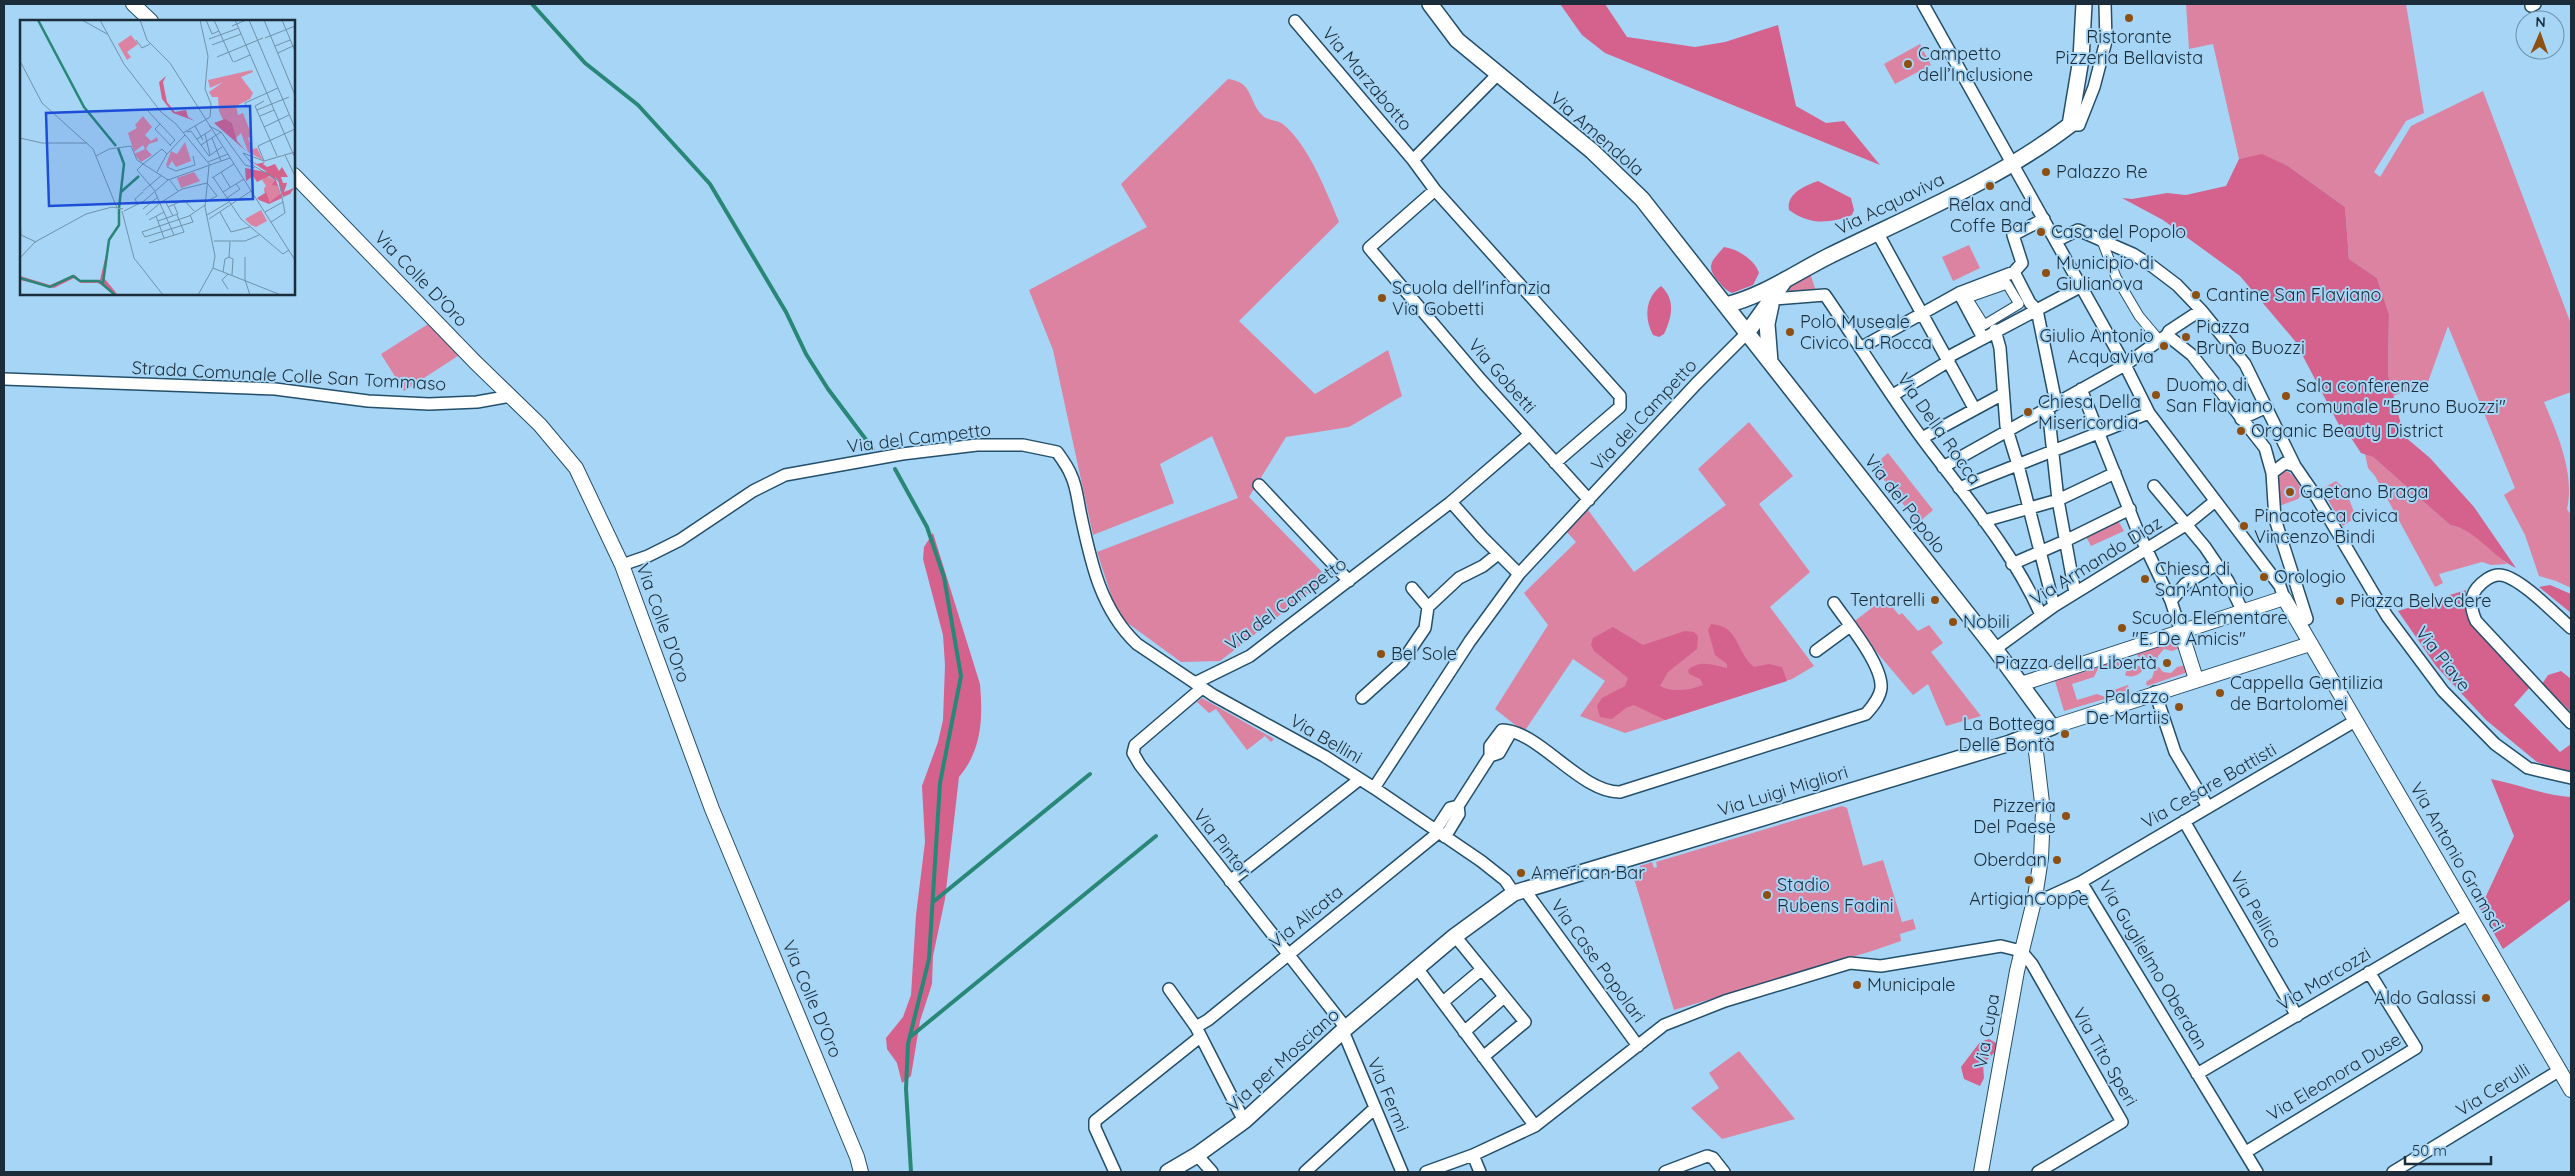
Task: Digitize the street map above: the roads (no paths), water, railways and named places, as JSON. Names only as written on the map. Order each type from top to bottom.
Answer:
[{"type":"main road","name":"Via Amendola","points":[[1430,4],[1457,40],[1497,75],[1592,151],[1642,199],[1726,306]]},
{"type":"main road","points":[[2070,125],[2081,59],[2084,4]]},
{"type":"main road","name":"Via Acquaviva","points":[[1747,333],[1768,295],[1786,278],[2011,163],[2070,125]]},
{"type":"main road","name":"Via Acquaviva","points":[[1726,306],[1768,295]]},
{"type":"main road","name":"Via Acquaviva","points":[[1738,320],[1749,304],[1768,295]]},
{"type":"main road","points":[[1768,295],[1767,324],[1770,362]]},
{"type":"main road","name":"Via del Popolo","points":[[1726,306],[1995,649],[2052,726]]},
{"type":"main road","name":"Via Luigi Migliori","points":[[1519,891],[2034,735],[2052,726]]},
{"type":"main road","name":"Via per Mosciano","points":[[1168,1172],[1197,1155],[1244,1121],[1344,1030],[1455,936],[1519,891]]},
{"type":"street","points":[[133,4],[151,20]]},
{"type":"street","points":[[1923,4],[2125,365],[2148,413],[2214,502],[2280,586],[2284,598],[2310,644]]},
{"type":"street","points":[[2070,125],[2079,125],[2094,87],[2106,41],[2105,4]]},
{"type":"street","name":"Via Marzabotto","points":[[1295,21],[1413,160],[1435,190],[1620,396],[1620,407],[1555,462]]},
{"type":"street","name":"Via Marzabotto","points":[[1413,160],[1497,75]]},
{"type":"street","name":"Via Colle D'Oro","points":[[295,176],[540,425],[576,468],[622,564],[712,809],[853,1148],[861,1172]]},
{"type":"street","name":"Via Gobetti","points":[[1435,190],[1369,248],[1589,500]]},
{"type":"street","points":[[1860,348],[1922,313],[2014,272],[2022,263],[2013,235],[2044,219]]},
{"type":"street","points":[[2056,241],[2078,230],[2134,254],[2177,285],[2202,310],[2245,364],[2295,466]]},
{"type":"street","points":[[1877,232],[1974,408]]},
{"type":"street","points":[[2102,241],[2108,259],[2139,316],[2164,338],[2192,355],[2268,455],[2272,472],[2275,519],[2306,618],[2310,644]]},
{"type":"street","points":[[2014,272],[2030,303],[2037,310],[2052,405],[2053,452],[2058,500],[2075,593]]},
{"type":"street","points":[[2007,284],[2019,304],[1984,325],[1963,296],[2007,284]]},
{"type":"street","points":[[1893,395],[1949,361],[1950,356],[1995,330],[2080,287]]},
{"type":"street","name":"Via Della Rocca","points":[[1768,295],[1825,295],[1922,438],[1984,521],[2012,564],[2041,615]]},
{"type":"street","points":[[1963,296],[1983,338]]},
{"type":"street","points":[[1943,467],[2125,365],[2164,338],[2169,331],[2202,310]]},
{"type":"street","points":[[1995,330],[2000,348],[2007,431],[2018,465],[2054,606]]},
{"type":"street","name":"Via del Campetto","points":[[1374,788],[1470,641],[1519,574],[1696,384],[1747,333]]},
{"type":"street","name":"Strada Comunale Colle San Tommaso","points":[[4,379],[275,389],[368,401],[429,404],[477,402],[511,396]]},
{"type":"street","points":[[2081,389],[2147,551],[2171,601],[2196,679]]},
{"type":"street","points":[[1922,438],[1974,408],[2003,394]]},
{"type":"street","points":[[2241,419],[2267,407]]},
{"type":"street","points":[[1959,488],[2100,434],[2148,413]]},
{"type":"street","name":"Via del Campetto","points":[[622,564],[648,556],[680,540],[752,491],[784,474],[902,454],[977,445],[1024,445],[1057,452],[1072,475],[1086,542],[1100,588],[1119,626],[1137,644],[1199,686],[1250,656],[1349,581],[1451,502],[1530,434]]},
{"type":"street","points":[[2272,472],[2285,463],[2295,466]]},
{"type":"street","name":"Via Piave","points":[[2295,466],[2317,498],[2387,616],[2443,691],[2495,744],[2528,768],[2571,778]]},
{"type":"street","points":[[1984,521],[2058,500],[2115,473]]},
{"type":"street","points":[[1259,485],[1349,581]]},
{"type":"street","points":[[2154,486],[2187,524],[2228,581],[2243,612]]},
{"type":"street","points":[[1451,502],[1498,554],[1519,574]]},
{"type":"street","name":"Via Armando Diaz","points":[[1995,649],[2054,606],[2147,551],[2187,524],[2214,502]]},
{"type":"street","points":[[2012,564],[2065,541],[2130,509]]},
{"type":"street","points":[[1362,698],[1402,662],[1425,628],[1428,607],[1459,578],[1484,566],[1498,554]]},
{"type":"street","points":[[2021,684],[2284,598],[2290,583],[2290,564]]},
{"type":"street","points":[[2171,601],[2185,584],[2215,565]]},
{"type":"street","points":[[2571,628],[2509,577],[2494,575],[2479,585],[2474,592],[2471,606],[2476,621],[2571,723]]},
{"type":"street","points":[[1412,588],[1428,607]]},
{"type":"street","points":[[2284,598],[2296,606],[2306,618]]},
{"type":"street","points":[[1816,651],[1850,626],[1834,603]]},
{"type":"street","name":"Via Alicata","points":[[1115,1172],[1095,1128],[1094,1121],[1198,1032],[1208,1020],[1439,834],[1450,808],[1458,806],[1490,756],[1499,753],[1511,732],[1526,738],[1603,790],[1620,792],[1866,714],[1876,702],[1881,688],[1880,674],[1850,626]]},
{"type":"street","points":[[2052,726],[2310,644]]},
{"type":"street","name":"Via Antonio Gramsci","points":[[2310,644],[2571,1090]]},
{"type":"street","name":"Via Bellini","points":[[1199,686],[1324,756],[1360,779],[1498,874],[1510,886],[1519,891]]},
{"type":"street","name":"Via Pintor","points":[[1199,686],[1135,745],[1133,754],[1288,954],[1344,1030]]},
{"type":"street","points":[[2155,692],[2175,752],[2208,807]]},
{"type":"street","name":"Via Cesare Battisti","points":[[2081,882],[2355,721]]},
{"type":"street","points":[[2034,735],[2040,779],[2043,827],[2034,897]]},
{"type":"street","points":[[1230,881],[1360,779]]},
{"type":"street","name":"Via Pellico","points":[[2184,821],[2297,1016]]},
{"type":"street","name":"Via Guglielmo Oberdan","points":[[2034,897],[2046,898],[2081,882],[2257,1172]]},
{"type":"street","name":"Via Case Popolari","points":[[1426,1172],[1473,1155],[1535,1126],[1638,1046],[1519,891]]},
{"type":"street","name":"Via Cupa","points":[[1981,1172],[2021,951],[2034,897]]},
{"type":"street","name":"Via Marcozzi","points":[[2197,1074],[2469,914]]},
{"type":"street","points":[[1455,936],[1525,1022],[1483,1057]]},
{"type":"street","points":[[1638,1046],[1664,1026],[1691,1013],[1850,963],[1881,966],[2001,946],[2021,951]]},
{"type":"street","name":"Via Tito Speri","points":[[2021,951],[2032,964],[2122,1122],[2038,1172]]},
{"type":"street","points":[[1417,968],[1535,1126]]},
{"type":"street","points":[[1442,1002],[1481,970]]},
{"type":"street","name":"Via Eleonora Duse","points":[[2246,1152],[2416,1048],[2369,972]]},
{"type":"street","points":[[1169,990],[1198,1032],[1244,1121]]},
{"type":"street","points":[[1464,1032],[1504,997]]},
{"type":"street","name":"Via Fermi","points":[[1344,1030],[1402,1172]]},
{"type":"street","name":"Via Cerulli","points":[[2393,1172],[2560,1070]]},
{"type":"street","points":[[1305,1172],[1375,1108]]},
{"type":"street","points":[[1197,1155],[1212,1172]]},
{"type":"street","points":[[1473,1155],[1480,1172]]},
{"type":"street","points":[[1665,1172],[1710,1156],[1724,1172]]},
{"type":"waterway","points":[[532,4],[585,63],[638,105],[710,184],[786,312],[806,354],[828,389],[873,449]]},
{"type":"waterway","points":[[895,469],[927,527],[944,577],[961,676],[940,783],[929,959],[908,1044],[906,1089],[911,1172]]},
{"type":"waterway","points":[[933,902],[1090,774]]},
{"type":"waterway","points":[[910,1037],[1156,836]]},
{"type":"place","name":"Ristorante Pizzeria Bellavista","points":[[2129,18]]},
{"type":"place","name":"Campetto dell’Inclusione","points":[[1908,64]]},
{"type":"place","name":"Palazzo Re","points":[[2046,172]]},
{"type":"place","name":"Relax and Coffe Bar","points":[[1990,186]]},
{"type":"place","name":"Casa del Popolo","points":[[2041,232]]},
{"type":"place","name":"Municipio di Giulianova","points":[[2046,273]]},
{"type":"place","name":"Cantine San Flaviano","points":[[2196,295]]},
{"type":"place","name":"Scuola dell'infanzia Via Gobetti","points":[[1382,298]]},
{"type":"place","name":"Polo Museale Civico La Rocca","points":[[1790,332]]},
{"type":"place","name":"Piazza Bruno Buozzi","points":[[2186,337]]},
{"type":"place","name":"Giulio Antonio Acquaviva","points":[[2164,346]]},
{"type":"place","name":"Duomo di San Flaviano","points":[[2156,395]]},
{"type":"place","name":"Sala conferenze comunale \"Bruno Buozzi\"","points":[[2286,396]]},
{"type":"place","name":"Chiesa Della Misericordia","points":[[2028,412]]},
{"type":"place","name":"Organic Beauty District","points":[[2241,431]]},
{"type":"place","name":"Gaetano Braga","points":[[2290,492]]},
{"type":"place","name":"Pinacoteca civica Vincenzo Bindi","points":[[2244,526]]},
{"type":"place","name":"Orologio","points":[[2264,577]]},
{"type":"place","name":"Chiesa di San'Antonio","points":[[2145,579]]},
{"type":"place","name":"Tentarelli","points":[[1935,600]]},
{"type":"place","name":"Piazza Belvedere","points":[[2340,601]]},
{"type":"place","name":"Nobili","points":[[1953,622]]},
{"type":"place","name":"Scuola Elementare \"E. De Amicis\"","points":[[2122,628]]},
{"type":"place","name":"Bel Sole","points":[[1381,654]]},
{"type":"place","name":"Piazza della Libertà","points":[[2167,663]]},
{"type":"place","name":"Cappella Gentilizia de Bartolomei","points":[[2220,693]]},
{"type":"place","name":"Palazzo De Martiis","points":[[2179,707]]},
{"type":"place","name":"La Bottega Delle Bontà","points":[[2065,734]]},
{"type":"place","name":"Pizzeria Del Paese","points":[[2066,816]]},
{"type":"place","name":"Oberdan","points":[[2057,860]]},
{"type":"place","name":"American Bar","points":[[1521,873]]},
{"type":"place","name":"ArtigianCoppe","points":[[2029,880]]},
{"type":"place","name":"Stadio Rubens Fadini","points":[[1767,895]]},
{"type":"place","name":"Municipale","points":[[1857,985]]},
{"type":"place","name":"Aldo Galassi","points":[[2486,998]]}]
